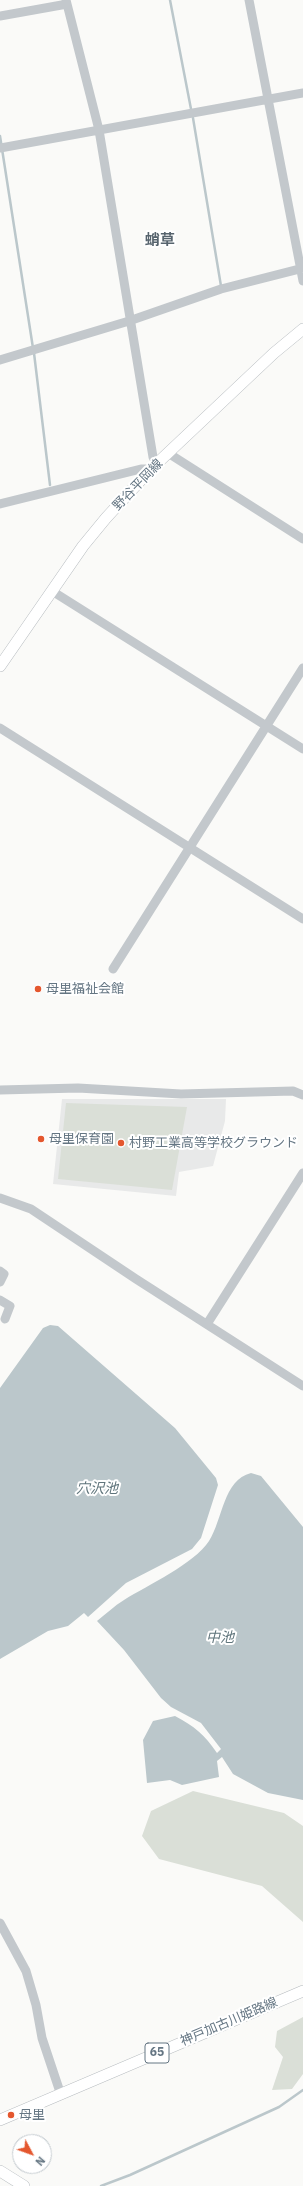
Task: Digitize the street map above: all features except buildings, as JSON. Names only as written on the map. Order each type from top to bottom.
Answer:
[{"type":"main road","name":"野谷平岡線","points":[[0,666],[92,535],[168,453],[274,353],[303,329]]},
{"type":"main road","name":"神戸加古川姫路線","points":[[0,2120],[303,1990]]},
{"type":"main road","points":[[0,2171],[24,2186]]},
{"type":"street","points":[[249,0],[302,269],[303,281]]},
{"type":"street","points":[[0,16],[67,2],[99,130],[154,467],[0,504]]},
{"type":"street","points":[[0,148],[254,100],[268,100],[303,93]]},
{"type":"street","points":[[0,360],[129,321],[221,289],[302,269]]},
{"type":"street","points":[[168,453],[303,539]]},
{"type":"street","points":[[52,591],[303,749]]},
{"type":"street","points":[[113,969],[303,668]]},
{"type":"street","points":[[0,728],[303,919]]},
{"type":"street","points":[[0,1090],[78,1088],[173,1094],[293,1091],[303,1095]]},
{"type":"street","points":[[207,1324],[303,1173]]},
{"type":"street","points":[[0,1198],[31,1209],[136,1279],[303,1386]]},
{"type":"street","points":[[0,1271],[4,1274],[0,1282]]},
{"type":"street","points":[[0,1300],[10,1306],[5,1319]]},
{"type":"street","points":[[0,1923],[26,1972],[36,2005],[42,2038],[61,2095]]},
{"type":"shaded area","name":"村野工業高等学校グラウンド","points":[[62,1099],[226,1099],[225,1121],[213,1166],[179,1172],[176,1196],[53,1184]]},
{"type":"shaded area","name":"村野工業高等学校グラウンド","points":[[66,1103],[187,1107],[172,1190],[58,1179]]},
{"type":"shaded area","points":[[193,1791],[284,1813],[303,1826],[303,1922],[262,1886],[159,1859],[142,1836],[151,1811]]},
{"type":"shaded area","points":[[303,2017],[303,2074],[292,2089],[272,2090],[283,2057],[275,2047],[277,2031]]},
{"type":"water","name":"穴沢池","points":[[50,1325],[58,1326],[175,1428],[216,1478],[218,1485],[201,1538],[192,1549],[126,1583],[88,1617],[84,1613],[68,1626],[48,1631],[0,1659],[0,1388],[43,1328]]},
{"type":"water","name":"中池","points":[[251,1473],[261,1476],[303,1527],[303,1800],[268,1793],[233,1774],[222,1757],[217,1761],[219,1777],[182,1785],[170,1780],[147,1783],[143,1740],[153,1721],[175,1716],[188,1723],[199,1732],[217,1753],[221,1749],[201,1723],[171,1707],[161,1698],[124,1650],[97,1621],[120,1602],[170,1574],[202,1550],[214,1532],[229,1492],[235,1483],[242,1477]]},
{"type":"waterway","points":[[170,0],[191,109]]},
{"type":"waterway","points":[[193,118],[221,286]]},
{"type":"waterway","points":[[0,136],[33,348]]},
{"type":"waterway","points":[[34,353],[50,485]]},
{"type":"waterway","points":[[101,2186],[130,2175],[279,2107],[303,2090]]},
{"type":"place","name":"母里福祉会館","points":[[38,989]]},
{"type":"place","name":"母里保育園","points":[[41,1139]]},
{"type":"place","name":"村野工業高等学校グラウンド","points":[[121,1143]]},
{"type":"place","name":"母里","points":[[11,2115]]},
{"type":"district","name":"蛸草","points":[[160,241]]}]
